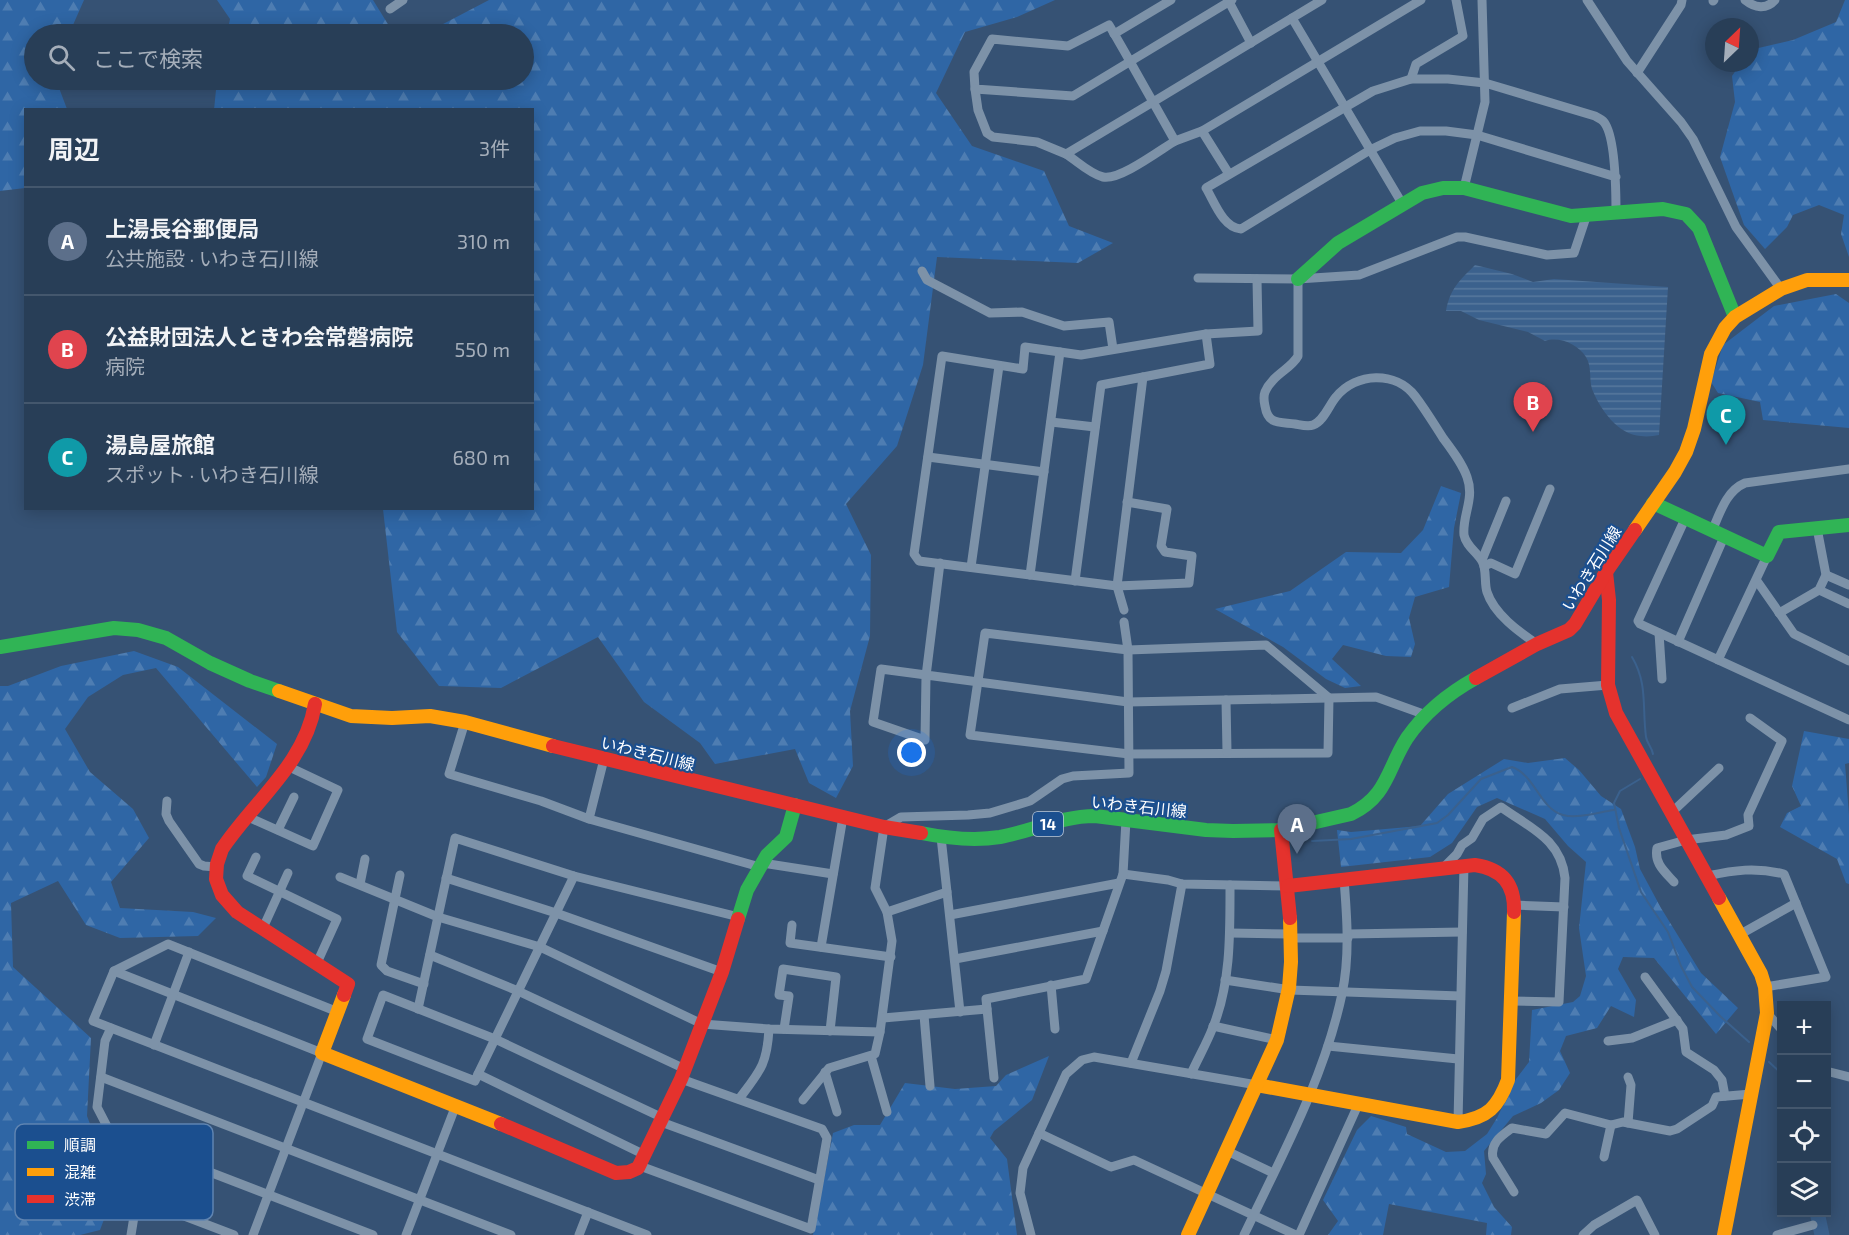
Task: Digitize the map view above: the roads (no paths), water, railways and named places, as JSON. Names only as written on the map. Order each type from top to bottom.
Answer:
[{"type":"street","points":[[390,9],[403,0]]},
{"type":"street","points":[[1114,34],[1171,0]]},
{"type":"street","points":[[1066,154],[1322,0]]},
{"type":"street","points":[[1175,141],[1109,25],[1068,46],[992,39],[975,72],[978,110],[987,133],[993,138],[1036,142],[1066,154],[1100,177],[1109,178],[1122,173],[1175,141],[1202,131],[1421,0]]},
{"type":"street","points":[[1411,79],[1416,64],[1463,36],[1456,0]]},
{"type":"street","points":[[1464,188],[1485,102],[1482,0]]},
{"type":"street","points":[[1587,0],[1637,73],[1681,122],[1693,139],[1736,227],[1780,289]]},
{"type":"street","points":[[1637,73],[1682,0]]},
{"type":"street","points":[[1745,0],[1756,7],[1767,7],[1775,0]]},
{"type":"street","points":[[975,88],[1073,96],[1229,1],[1251,43]]},
{"type":"street","points":[[1292,18],[1403,204]]},
{"type":"street","points":[[1616,177],[1477,135],[1446,131],[1420,131],[1395,138],[1370,150],[1241,229],[1233,228],[1227,223],[1206,188],[1372,92],[1411,79],[1448,79],[1485,83],[1595,116],[1605,122],[1616,177],[1616,214]]},
{"type":"street","points":[[1202,131],[1229,174]]},
{"type":"street","points":[[1550,489],[1515,574],[1491,563],[1483,563],[1471,549],[1464,534],[1470,501],[1467,477],[1417,398],[1405,386],[1384,377],[1356,382],[1337,396],[1322,419],[1316,424],[1310,426],[1274,422],[1266,415],[1263,396],[1273,379],[1295,362],[1298,356],[1298,279],[1338,243],[1403,204],[1434,188],[1464,188],[1557,213],[1586,218],[1663,209],[1685,213],[1699,228],[1735,317]]},
{"type":"street","points":[[1198,278],[1298,279],[1359,274],[1457,237],[1547,255],[1574,253],[1586,218]]},
{"type":"street","points":[[922,271],[927,280],[990,313],[1022,312],[1064,326],[1109,322],[1113,348]]},
{"type":"street","points":[[1127,502],[1167,509],[1161,546],[1165,552],[1192,556],[1189,583],[1116,586],[919,561],[915,554],[942,356],[1023,369],[1025,347],[1081,355],[1206,334],[1258,331],[1257,279]]},
{"type":"street","name":"いわき石川線","points":[[0,647],[103,629],[138,630],[166,638],[210,663],[250,681],[351,716],[392,718],[430,716],[465,722],[604,759],[884,827],[941,837],[999,837],[1079,816],[1206,830],[1281,830],[1351,814],[1373,800],[1388,781],[1407,739],[1425,715],[1457,688],[1537,644],[1569,630],[1686,452],[1694,429],[1711,354],[1717,340],[1735,317],[1780,289],[1807,280],[1849,280]]},
{"type":"street","points":[[1075,581],[1101,385],[1210,364],[1206,334]]},
{"type":"street","points":[[1030,575],[1060,352]]},
{"type":"street","points":[[971,567],[999,366]]},
{"type":"street","points":[[1124,609],[1116,586],[1143,377]]},
{"type":"street","points":[[1051,422],[1095,427]]},
{"type":"street","points":[[928,457],[1044,472]]},
{"type":"street","points":[[1678,642],[1718,534],[1729,495],[1735,487],[1763,480],[1849,469]]},
{"type":"street","points":[[1506,501],[1483,563],[1484,578],[1488,595],[1497,610],[1537,644]]},
{"type":"street","points":[[1653,503],[1767,556]]},
{"type":"street","points":[[1684,519],[1638,621],[1640,624],[1849,720]]},
{"type":"street","points":[[1718,660],[1779,532],[1849,525]]},
{"type":"street","points":[[1779,614],[1819,590],[1826,575],[1818,528]]},
{"type":"street","points":[[940,563],[926,676],[925,740],[873,722],[881,669],[926,676],[1128,702],[1376,698],[1425,715]]},
{"type":"street","points":[[1606,572],[1609,600],[1608,685],[1616,713],[1761,974],[1765,987],[1767,1013],[1724,1235]]},
{"type":"street","points":[[1826,575],[1849,585]]},
{"type":"street","points":[[1757,581],[1794,634],[1849,661]]},
{"type":"street","points":[[1819,590],[1849,604]]},
{"type":"street","points":[[803,1100],[829,1068],[875,1054],[883,1018],[892,941],[887,912],[875,888],[884,827],[901,817],[990,813],[1030,801],[1062,779],[1073,776],[1129,773],[1128,651],[1124,622]]},
{"type":"street","points":[[985,633],[1128,651],[1266,645],[1329,698],[1328,753],[1129,754],[970,735],[985,633]]},
{"type":"street","points":[[1659,633],[1662,679]]},
{"type":"street","points":[[1512,708],[1560,688],[1608,685]]},
{"type":"street","points":[[1226,700],[1227,752]]},
{"type":"street","points":[[252,1235],[348,984],[237,912],[226,902],[219,889],[216,867],[222,849],[287,766],[314,717],[315,704]]},
{"type":"street","points":[[1674,882],[1656,860],[1657,848],[1686,840],[1726,835],[1749,826],[1748,815],[1782,741],[1750,718]]},
{"type":"street","points":[[465,722],[449,774],[541,801],[589,819],[761,865],[834,873]]},
{"type":"street","points":[[589,819],[604,759]]},
{"type":"street","points":[[248,817],[313,846],[338,790],[287,766]]},
{"type":"street","points":[[1671,813],[1719,768]]},
{"type":"street","points":[[278,831],[294,797]]},
{"type":"street","points":[[167,801],[166,814],[169,821],[199,864],[216,867]]},
{"type":"street","points":[[114,971],[456,1105],[616,1173],[627,1173],[637,1170],[643,1160],[683,1074],[722,972],[747,890],[773,848],[786,837],[795,805]]},
{"type":"street","points":[[1444,867],[1457,854],[1461,845],[1472,838],[1483,819],[1501,807],[1550,842],[1564,863],[1559,1002],[1510,1001]]},
{"type":"street","points":[[821,947],[843,817]]},
{"type":"street","points":[[994,1078],[986,999],[1086,978],[1121,878],[1126,820]]},
{"type":"street","points":[[1188,1235],[1277,1040],[1285,1016],[1290,990],[1292,936],[1281,830]]},
{"type":"street","points":[[941,837],[960,1012]]},
{"type":"street","points":[[418,1009],[455,838],[574,876],[740,917]]},
{"type":"street","points":[[256,857],[247,876],[337,919],[317,963]]},
{"type":"street","points":[[360,884],[365,859]]},
{"type":"street","points":[[950,915],[1121,878],[1168,880],[1182,884],[1288,886],[1480,864],[1500,873],[1512,892],[1514,905],[1508,1080],[1504,1092],[1483,1117],[1458,1122],[1131,1063],[1094,1057],[1082,1060],[1066,1074],[1023,1168],[1020,1193],[1031,1235]]},
{"type":"street","points":[[1458,1122],[1464,865]]},
{"type":"street","points":[[1707,876],[1739,869],[1769,870],[1784,874],[1826,977],[1765,987]]},
{"type":"street","points":[[263,928],[288,873]]},
{"type":"street","points":[[400,875],[381,965],[387,971],[424,984]]},
{"type":"street","points":[[574,876],[518,991],[495,1039],[478,1074],[475,1081],[367,1039],[383,995],[495,1039],[662,1120],[819,1180]]},
{"type":"street","points":[[340,877],[438,917],[540,947],[702,1024],[769,1029],[880,1032]]},
{"type":"street","points":[[446,878],[556,913],[722,972]]},
{"type":"street","points":[[1244,1235],[1309,1095],[1328,1046],[1342,992],[1348,936],[1344,879]]},
{"type":"street","points":[[1131,1063],[1167,971],[1182,884]]},
{"type":"street","points":[[1191,1074],[1214,1026],[1226,980],[1230,933],[1230,885]]},
{"type":"street","points":[[887,912],[947,892]]},
{"type":"street","points":[[1739,935],[1796,903]]},
{"type":"street","points":[[1514,905],[1564,907]]},
{"type":"street","points":[[792,925],[790,943],[891,957]]},
{"type":"street","points":[[955,959],[1102,931]]},
{"type":"street","points":[[1230,933],[1348,936],[1462,932]]},
{"type":"street","points":[[338,1012],[168,944],[114,971],[93,1021],[647,1235]]},
{"type":"street","points":[[154,1045],[189,952]]},
{"type":"street","points":[[430,955],[518,991],[683,1074],[740,1099],[822,1129],[827,1138],[811,1229],[643,1160],[478,1074]]},
{"type":"street","points":[[784,1029],[789,996],[779,995],[783,969],[836,977],[830,1031]]},
{"type":"street","points":[[1645,977],[1685,1033],[1686,1052],[1714,1070],[1722,1080],[1725,1096]]},
{"type":"street","points":[[1226,980],[1290,990],[1460,996]]},
{"type":"street","points":[[1051,986],[1055,1029]]},
{"type":"street","points":[[883,1018],[987,1009]]},
{"type":"street","points":[[1767,1013],[1777,1024]]},
{"type":"street","points":[[924,1015],[930,1086]]},
{"type":"street","points":[[1608,1041],[1632,1038],[1677,1020]]},
{"type":"street","points":[[1214,1026],[1277,1040]]},
{"type":"street","points":[[106,1124],[97,1107],[105,1041],[111,1028]]},
{"type":"street","points":[[740,1099],[761,1069],[768,1052],[769,1029]]},
{"type":"street","points":[[1328,1046],[1458,1059]]},
{"type":"street","points":[[871,1056],[886,1112]]},
{"type":"street","points":[[825,1072],[837,1112]]},
{"type":"street","points":[[1831,1072],[1849,1077]]},
{"type":"street","points":[[101,1077],[510,1235]]},
{"type":"street","points":[[1628,1077],[1631,1085],[1629,1123]]},
{"type":"street","points":[[1514,1192],[1492,1158],[1491,1152],[1497,1139],[1512,1128],[1546,1134],[1564,1113],[1611,1125],[1629,1123],[1664,1131],[1677,1129],[1712,1106],[1716,1096],[1751,1094]]},
{"type":"street","points":[[406,1235],[456,1105]]},
{"type":"street","points":[[1039,1133],[1112,1167],[1134,1160],[1297,1235],[1358,1105]]},
{"type":"street","points":[[1604,1157],[1611,1125]]},
{"type":"street","points":[[1227,1151],[1273,1173]]},
{"type":"street","points":[[213,1173],[373,1235]]},
{"type":"street","points":[[1583,1235],[1594,1225],[1637,1200],[1655,1235]]},
{"type":"street","points":[[579,1235],[588,1212]]},
{"type":"street","points":[[131,1235],[134,1220]]},
{"type":"street","points":[[195,1220],[234,1235]]},
{"type":"street","points":[[1777,1235],[1813,1225]]},
{"type":"waterway","points":[[1632,657],[1642,686],[1646,737],[1653,754]]},
{"type":"waterway","points":[[1312,841],[1351,839],[1437,823],[1448,815],[1481,779],[1512,767],[1526,777],[1555,812],[1569,816],[1582,816],[1614,810]]},
{"type":"waterway","points":[[1640,779],[1620,791],[1614,803],[1619,828],[1641,892],[1668,932],[1692,987],[1749,1042]]},
{"type":"waterway","points":[[1769,1062],[1777,1069]]},
{"type":"waterway","points":[[1818,1217],[1822,1235]]},
{"type":"place","name":"公益財団法人ときわ会常磐病院","points":[[1533,432]]},
{"type":"place","name":"湯島屋旅館","points":[[1726,445]]},
{"type":"place","name":"上湯長谷郵便局","points":[[1297,854]]}]
